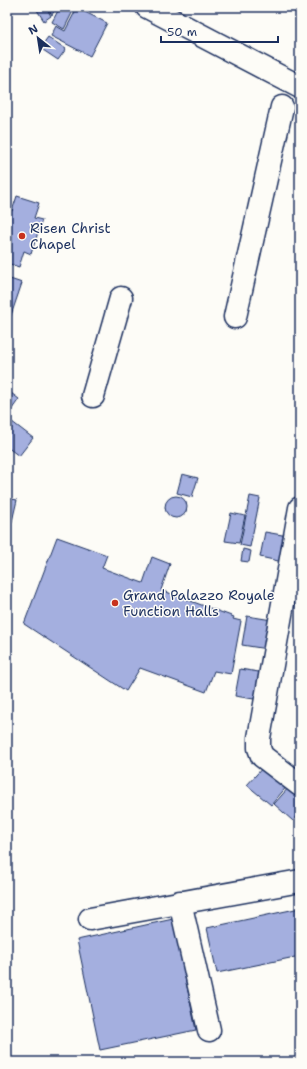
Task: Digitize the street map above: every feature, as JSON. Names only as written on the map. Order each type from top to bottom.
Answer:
[{"type":"street","points":[[147,7],[300,87]]},
{"type":"street","points":[[235,318],[282,107]]},
{"type":"street","points":[[93,396],[121,298]]},
{"type":"street","points":[[300,508],[258,738],[262,756],[300,785]]},
{"type":"street","points":[[90,919],[300,880]]},
{"type":"street","points":[[180,902],[209,1030]]},
{"type":"building","points":[[35,7],[46,7],[51,16],[44,21]]},
{"type":"building","points":[[47,7],[56,7],[52,15]]},
{"type":"building","points":[[60,7],[75,7],[64,29],[52,22]]},
{"type":"building","points":[[77,8],[107,23],[90,56],[51,36],[56,26],[65,31]]},
{"type":"building","points":[[48,37],[66,49],[58,60],[40,48]]},
{"type":"building","name":"Risen Christ Chapel","points":[[17,196],[39,203],[34,218],[42,220],[31,254],[24,251],[19,267],[7,263],[7,210],[12,211]]},
{"type":"building","points":[[7,278],[22,283],[7,327]]},
{"type":"building","points":[[7,390],[19,399],[7,416]]},
{"type":"building","points":[[7,418],[33,438],[19,456],[7,447]]},
{"type":"building","points":[[182,474],[198,478],[192,497],[177,493]]},
{"type":"building","points":[[176,496],[180,497],[186,503],[186,511],[180,517],[176,518],[172,517],[166,511],[165,507],[166,503],[172,497]]},
{"type":"building","points":[[250,496],[260,498],[250,547],[240,545]]},
{"type":"building","points":[[7,498],[17,500],[10,530],[7,529]]},
{"type":"building","points":[[231,513],[245,516],[239,543],[225,541]]},
{"type":"building","points":[[265,532],[288,536],[283,562],[260,557]]},
{"type":"building","name":"Grand Palazzo Royale Function Halls","points":[[57,537],[107,555],[102,568],[143,583],[152,557],[170,564],[161,590],[234,617],[233,619],[241,621],[231,674],[214,671],[206,692],[140,668],[126,691],[24,624]]},
{"type":"building","points":[[243,549],[251,551],[249,562],[241,561]]},
{"type":"building","points":[[247,616],[272,620],[267,649],[242,645]]},
{"type":"building","points":[[240,669],[265,673],[260,700],[235,696]]},
{"type":"building","points":[[265,765],[288,785],[271,805],[247,785]]},
{"type":"building","points":[[290,786],[300,794],[300,813],[293,821],[274,804]]},
{"type":"building","points":[[300,908],[300,956],[217,973],[207,928]]},
{"type":"building","points":[[173,919],[196,1030],[100,1050],[77,940]]},
{"type":"place","name":"Risen Christ Chapel","points":[[22,236]]},
{"type":"place","name":"Grand Palazzo Royale Function Halls","points":[[115,603]]}]
